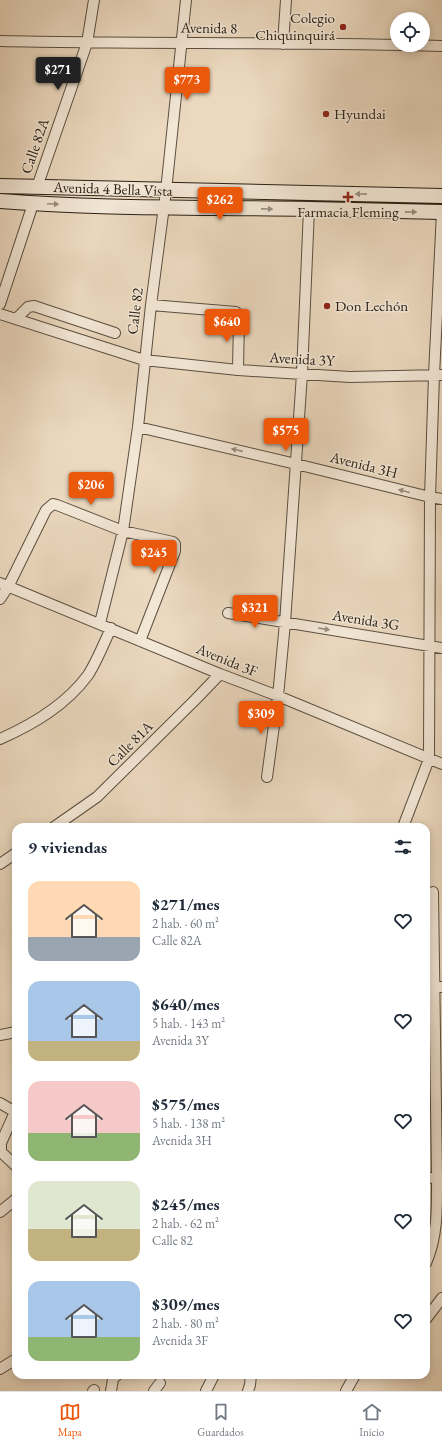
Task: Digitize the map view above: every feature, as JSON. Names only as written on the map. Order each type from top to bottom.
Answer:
[{"type":"street","name":"Calle 82A","points":[[37,187],[87,43],[94,0]]},
{"type":"street","name":"Calle 82","points":[[100,623],[123,531],[138,427],[144,360],[166,191],[186,0]]},
{"type":"street","points":[[283,44],[286,0]]},
{"type":"street","name":"Avenida 8","points":[[0,40],[87,43],[182,42],[442,46]]},
{"type":"street","name":"Avenida 4 Bella Vista","points":[[0,186],[166,191],[442,196]]},
{"type":"street","name":"Avenida 4 Bella Vista","points":[[0,201],[33,204],[163,208],[442,212]]},
{"type":"street","points":[[0,304],[33,204]]},
{"type":"street","points":[[267,777],[278,696],[285,622],[302,374],[309,209]]},
{"type":"street","points":[[405,823],[429,759],[430,497],[438,375],[442,212]]},
{"type":"street","points":[[151,305],[236,312],[239,318],[238,370]]},
{"type":"street","points":[[16,319],[28,307],[34,306],[115,333]]},
{"type":"street","name":"Avenida 3Y","points":[[0,314],[144,360],[238,370],[350,377],[438,375]]},
{"type":"street","name":"Avenida 3H","points":[[138,427],[442,499]]},
{"type":"street","points":[[0,599],[4,585],[46,510],[53,504],[57,505],[123,531],[173,542],[175,544],[176,547],[140,641]]},
{"type":"street","name":"Avenida 3F","points":[[4,585],[442,764]]},
{"type":"street","name":"Avenida 3G","points":[[228,613],[442,648]]},
{"type":"street","points":[[0,739],[26,727],[67,699],[88,674],[111,628]]},
{"type":"street","name":"Calle 81A","points":[[60,823],[97,797],[220,674]]},
{"type":"street","points":[[0,864],[12,856]]},
{"type":"street","points":[[430,1255],[434,1238],[440,1178],[434,987],[434,892]]},
{"type":"street","points":[[0,1035],[12,1033]]},
{"type":"street","points":[[0,1103],[12,1110]]},
{"type":"street","points":[[12,1120],[1,1143],[1,1152],[12,1162]]},
{"type":"street","points":[[0,1212],[12,1202]]},
{"type":"street","points":[[430,1314],[442,1298]]},
{"type":"street","points":[[0,1369],[12,1362]]},
{"type":"street","points":[[111,1391],[113,1379]]},
{"type":"street","points":[[206,1391],[212,1379]]},
{"type":"street","points":[[248,1391],[251,1379]]},
{"type":"street","points":[[346,1391],[353,1379]]},
{"type":"place","name":"Colegio Chiquinquirá","points":[[343,27]]},
{"type":"place","name":"Hyundai","points":[[326,114]]},
{"type":"place","name":"Farmacia Fleming","points":[[348,197]]},
{"type":"place","name":"Don Lechón","points":[[327,306]]}]
